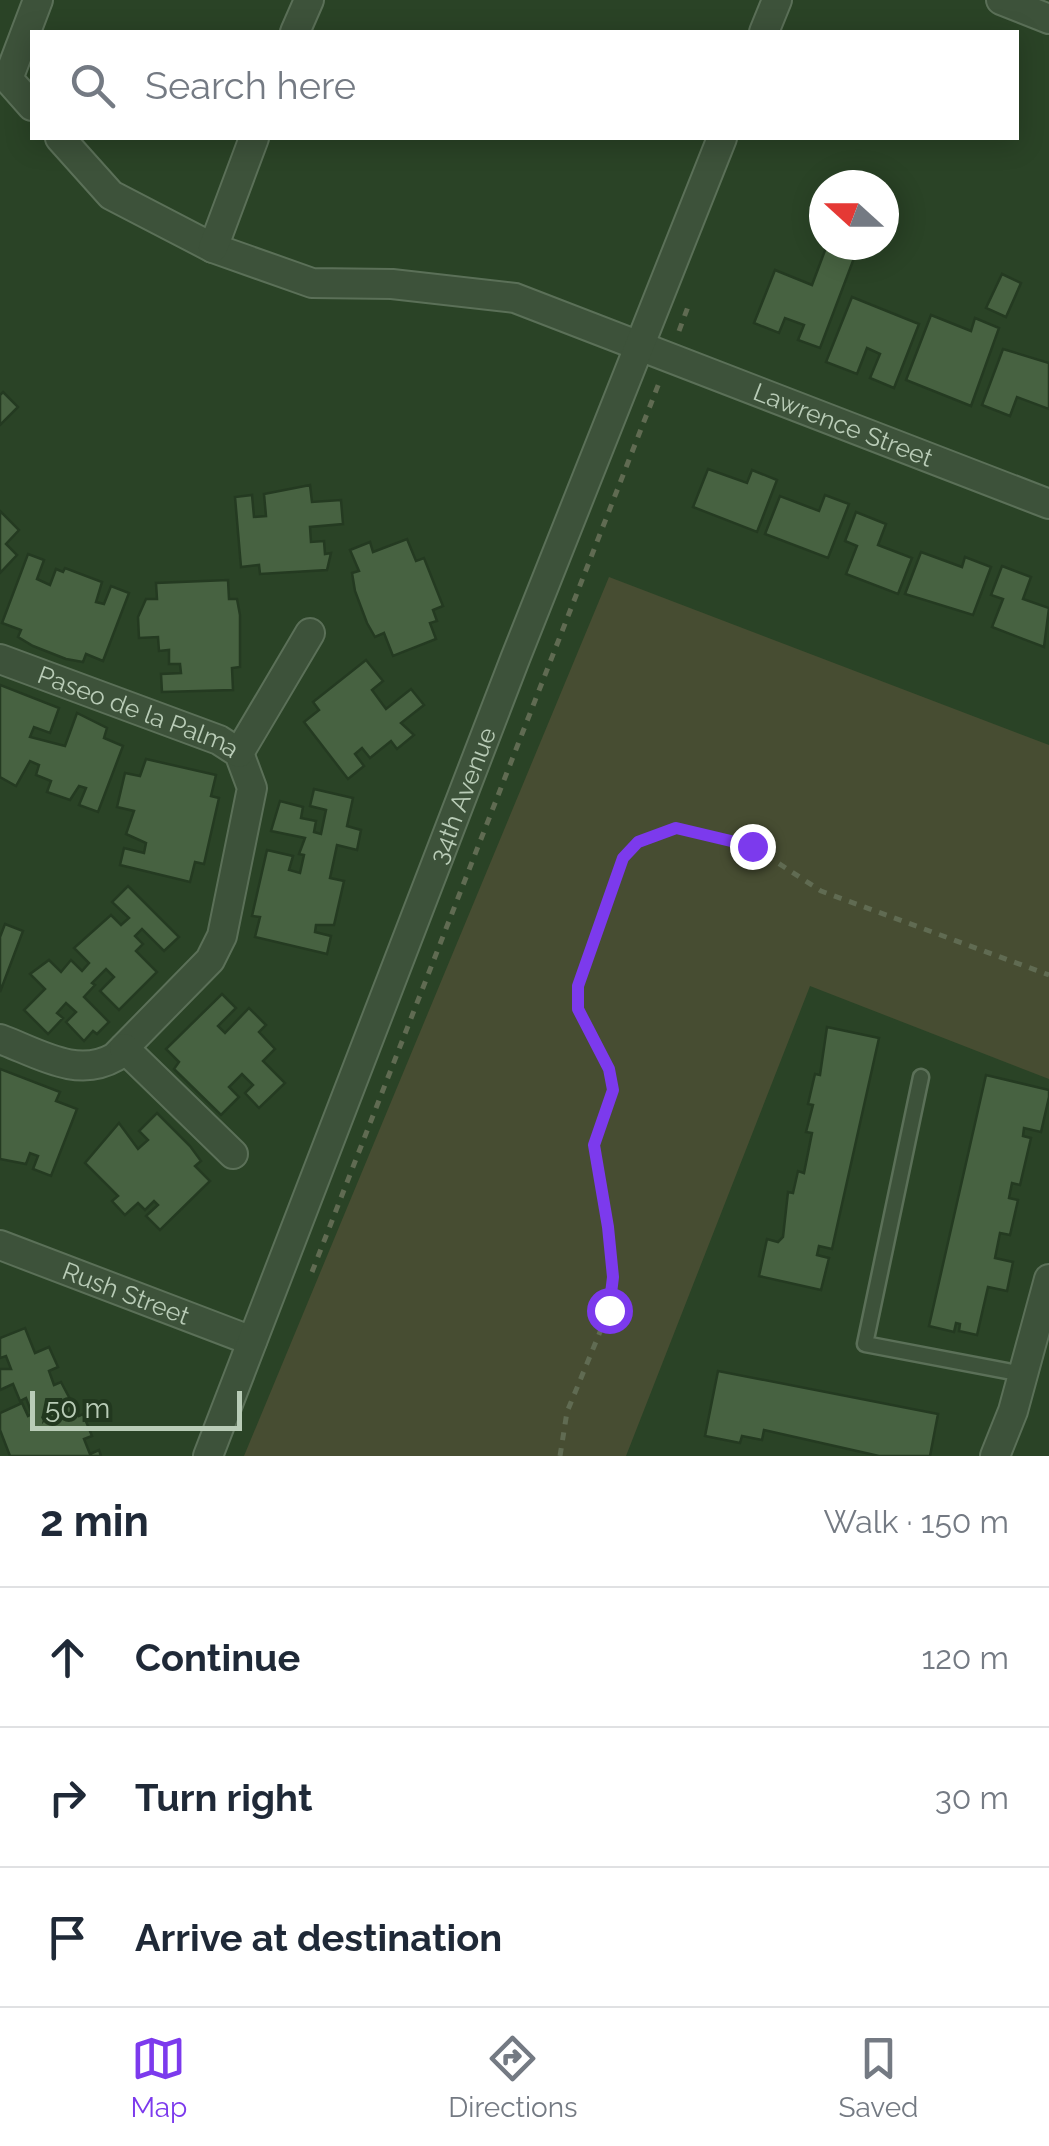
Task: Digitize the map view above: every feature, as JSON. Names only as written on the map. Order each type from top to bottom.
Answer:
[{"type":"street","points":[[30,105],[4,89],[38,0]]},
{"type":"street","points":[[296,30],[309,0]]},
{"type":"street","points":[[765,30],[777,0]]},
{"type":"street","points":[[1001,0],[1049,18]]},
{"type":"street","name":"Lawrence Street","points":[[62,140],[111,195],[212,248],[312,283],[392,284],[515,298],[1049,504]]},
{"type":"street","points":[[212,248],[253,140]]},
{"type":"street","name":"34th Avenue","points":[[208,1456],[721,140]]},
{"type":"street","points":[[239,753],[310,633]]},
{"type":"street","name":"Paseo de la Palma","points":[[0,659],[219,740],[239,753],[252,788],[222,936],[210,960],[124,1048],[97,1068],[76,1068],[0,1039]]},
{"type":"street","points":[[124,1048],[233,1154]]},
{"type":"street","name":"Rush Street","points":[[0,1245],[252,1340]]},
{"type":"street","points":[[995,1456],[1049,1281]]},
{"type":"lane","points":[[922,1077],[865,1344],[1023,1374]]},
{"type":"path","points":[[308,1281],[690,303]]},
{"type":"path","points":[[560,1456],[567,1412],[609,1310],[613,1277],[594,1145],[613,1090],[609,1069],[578,1009],[578,986],[623,858],[638,842],[676,828],[752,846],[821,892],[1049,975]]},
{"type":"green space","points":[[609,577],[1049,745],[1049,1079],[810,986],[626,1456],[244,1456]]},
{"type":"building","points":[[821,260],[853,260],[820,348],[798,340],[804,325],[785,318],[779,333],[754,323],[775,270],[812,285]]},
{"type":"building","points":[[1002,274],[1021,283],[1006,317],[986,308]]},
{"type":"building","points":[[852,297],[919,324],[894,388],[870,378],[880,354],[867,348],[857,374],[826,362]]},
{"type":"building","points":[[931,315],[971,331],[975,318],[999,328],[971,406],[906,380]]},
{"type":"building","points":[[1003,349],[1049,363],[1049,409],[1017,397],[1010,416],[982,405]]},
{"type":"building","points":[[3,392],[18,407],[0,425],[0,395]]},
{"type":"building","points":[[708,469],[747,483],[752,470],[777,480],[757,532],[693,507]]},
{"type":"building","points":[[310,485],[312,502],[341,500],[343,524],[310,527],[311,542],[324,541],[325,554],[331,553],[327,570],[260,574],[259,565],[241,567],[235,497],[252,495],[254,517],[266,516],[264,494]]},
{"type":"building","points":[[825,495],[849,504],[828,558],[765,534],[780,496],[819,511]]},
{"type":"building","points":[[0,511],[19,530],[6,544],[17,555],[0,573]]},
{"type":"building","points":[[856,512],[886,524],[878,545],[912,558],[898,594],[846,574],[857,546],[845,541]]},
{"type":"building","points":[[407,539],[416,561],[424,558],[443,606],[433,610],[437,621],[430,623],[436,639],[393,656],[384,633],[375,637],[367,623],[355,591],[352,573],[359,571],[350,550],[370,542],[373,552]]},
{"type":"building","points":[[921,552],[962,567],[965,557],[991,567],[973,615],[905,594]]},
{"type":"building","points":[[28,554],[44,560],[37,579],[50,585],[56,569],[63,572],[65,568],[102,582],[96,602],[104,604],[111,586],[129,593],[103,661],[86,654],[83,662],[66,659],[33,646],[18,637],[21,630],[2,623]]},
{"type":"building","points":[[1002,566],[1031,577],[1023,599],[1049,608],[1044,647],[992,627],[1003,599],[991,595]]},
{"type":"building","points":[[228,580],[229,599],[237,599],[240,615],[240,667],[232,668],[233,690],[162,692],[161,674],[181,673],[180,664],[169,664],[169,650],[159,651],[158,637],[139,638],[138,617],[146,599],[157,599],[156,583]]},
{"type":"building","points":[[366,660],[383,681],[372,690],[386,709],[411,689],[424,705],[401,723],[414,735],[397,749],[391,741],[370,758],[362,748],[355,754],[364,766],[348,779],[304,722],[319,710],[313,702]]},
{"type":"building","points":[[0,685],[59,708],[50,733],[34,727],[30,737],[65,746],[77,713],[107,728],[104,738],[123,746],[98,812],[79,805],[86,788],[79,786],[70,800],[47,792],[51,781],[36,775],[39,765],[30,761],[16,786],[0,777]]},
{"type":"building","points":[[146,759],[216,775],[211,796],[219,798],[204,864],[195,862],[190,882],[120,865],[124,848],[144,853],[146,843],[126,834],[134,811],[117,807],[125,773],[140,776]]},
{"type":"building","points":[[314,789],[353,798],[347,826],[361,830],[357,850],[337,845],[330,878],[344,881],[334,925],[316,925],[315,932],[331,936],[327,954],[255,937],[260,917],[252,916],[267,850],[293,856],[289,870],[300,873],[304,855],[299,854],[305,838],[271,831],[280,801],[303,807],[301,818],[316,821],[314,832],[321,834],[326,810],[310,806]]},
{"type":"building","points":[[128,886],[179,937],[164,951],[142,929],[135,936],[143,944],[136,951],[157,972],[119,1010],[100,991],[114,977],[106,969],[92,983],[95,985],[84,997],[109,1022],[97,1034],[93,1031],[84,1041],[66,1022],[76,1012],[66,1003],[57,1013],[63,1018],[48,1034],[24,1010],[45,989],[30,974],[49,960],[61,972],[71,960],[82,971],[89,963],[74,948],[111,915],[121,925],[129,918],[112,902]]},
{"type":"building","points":[[5,924],[23,931],[0,992],[0,937]]},
{"type":"building","points":[[222,994],[236,1008],[218,1026],[225,1033],[249,1008],[266,1025],[259,1032],[275,1049],[263,1061],[285,1083],[259,1108],[245,1093],[253,1085],[242,1074],[229,1087],[239,1097],[221,1115],[174,1069],[179,1062],[166,1049]]},
{"type":"building","points":[[827,1027],[879,1038],[832,1249],[819,1246],[817,1255],[829,1258],[821,1290],[759,1276],[767,1239],[778,1242],[783,1237],[788,1192],[793,1193],[798,1171],[804,1173],[812,1133],[806,1132],[813,1105],[808,1104],[815,1074],[820,1075]]},
{"type":"building","points":[[0,1069],[60,1092],[56,1101],[77,1109],[51,1176],[33,1169],[38,1156],[30,1153],[26,1164],[0,1159]]},
{"type":"building","points":[[986,1075],[1049,1090],[1049,1097],[1041,1132],[1024,1128],[1023,1136],[1031,1138],[1020,1185],[1012,1183],[1009,1198],[1018,1200],[1010,1235],[1000,1233],[995,1258],[1013,1262],[1007,1291],[988,1287],[977,1335],[959,1331],[960,1324],[956,1323],[954,1332],[929,1326]]},
{"type":"building","points":[[157,1113],[190,1146],[201,1161],[195,1166],[210,1181],[160,1230],[146,1216],[158,1205],[154,1201],[145,1210],[138,1203],[125,1215],[112,1201],[118,1196],[85,1163],[119,1123],[138,1149],[148,1140],[139,1131]]},
{"type":"building","points":[[25,1328],[35,1353],[49,1347],[58,1367],[49,1371],[54,1385],[61,1382],[79,1416],[83,1414],[92,1436],[84,1439],[90,1454],[99,1450],[101,1456],[10,1456],[0,1430],[0,1413],[22,1403],[28,1416],[32,1414],[26,1398],[20,1401],[13,1384],[0,1390],[0,1369],[11,1369],[6,1356],[0,1358],[0,1338]]},
{"type":"building","points":[[718,1371],[938,1414],[930,1456],[879,1456],[764,1430],[762,1440],[742,1436],[740,1443],[705,1436]]},
{"type":"route","points":[[609,1310],[613,1277],[594,1145],[613,1090],[609,1069],[578,1009],[578,986],[623,858],[638,842],[654,832],[676,828],[752,846]]}]
